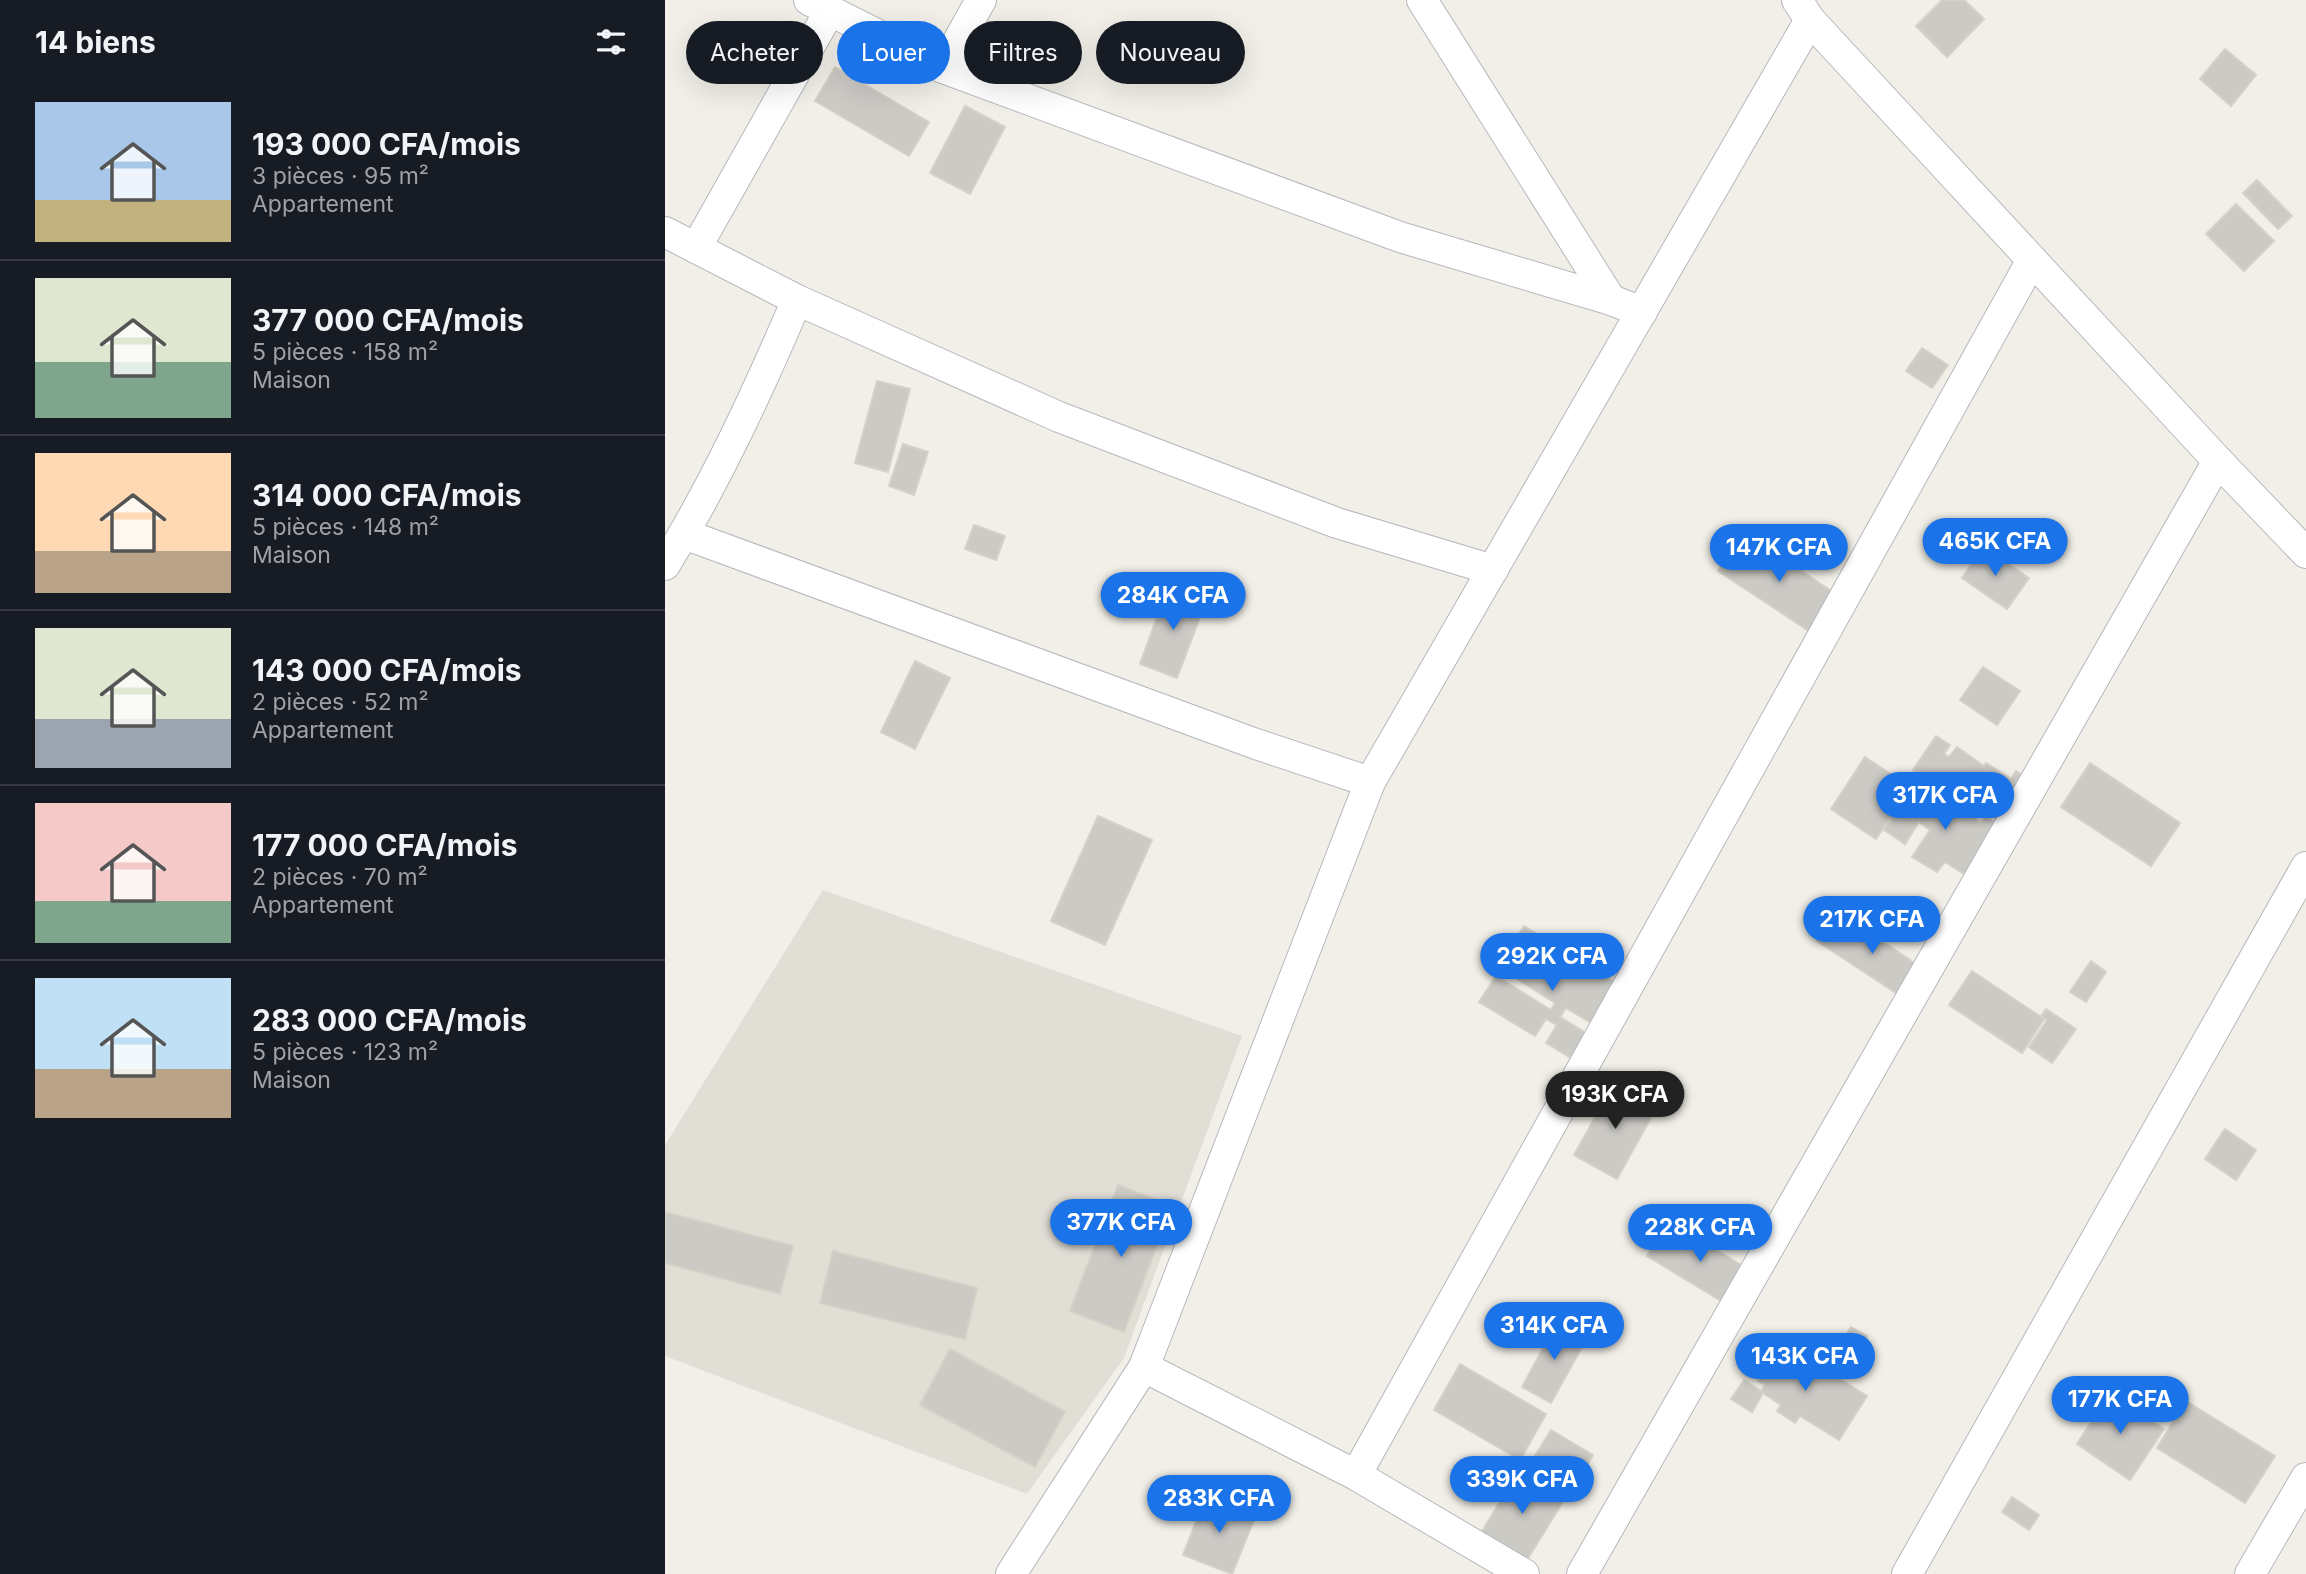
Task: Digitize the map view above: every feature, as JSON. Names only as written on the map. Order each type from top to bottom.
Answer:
[{"type":"street","points":[[950,55],[981,0]]},
{"type":"street","points":[[1422,0],[1611,300]]},
{"type":"street","points":[[696,248],[820,6],[850,21]]},
{"type":"street","points":[[1011,1574],[1144,1367],[1370,782],[1642,312],[1804,10],[2032,260],[2306,553]]},
{"type":"street","points":[[950,71],[1400,237],[1611,300],[1642,312]]},
{"type":"street","points":[[665,232],[797,300],[1072,422],[1337,523],[1493,570]]},
{"type":"street","points":[[1356,1475],[2032,260]]},
{"type":"street","points":[[665,565],[755,398],[797,300]]},
{"type":"street","points":[[1582,1574],[2218,461]]},
{"type":"street","points":[[684,534],[1256,744],[1370,782]]},
{"type":"street","points":[[1907,1574],[2306,867]]},
{"type":"street","points":[[1144,1367],[1356,1475],[1524,1574]]},
{"type":"street","points":[[2250,1574],[2306,1478]]},
{"type":"shaded area","points":[[823,890],[1242,1036],[1124,1358],[1027,1494],[665,1356],[665,1145]]},
{"type":"building","points":[[1942,0],[1964,0],[1984,19],[1947,57],[1916,26]]},
{"type":"building","points":[[2225,49],[2256,75],[2231,106],[2200,79]]},
{"type":"building","points":[[835,67],[837,84],[864,84],[929,122],[909,156],[815,101]]},
{"type":"building","points":[[965,106],[1005,127],[970,194],[930,173]]},
{"type":"building","points":[[2257,180],[2292,216],[2278,229],[2243,193]]},
{"type":"building","points":[[2236,204],[2274,241],[2244,271],[2206,234]]},
{"type":"building","points":[[1922,348],[1948,365],[1932,388],[1906,371]]},
{"type":"building","points":[[877,381],[910,389],[888,472],[855,463]]},
{"type":"building","points":[[903,444],[928,452],[914,495],[889,486]]},
{"type":"building","points":[[974,525],[1005,536],[996,560],[965,549]]},
{"type":"building","points":[[1744,532],[1840,597],[1815,635],[1718,571]]},
{"type":"building","points":[[1983,547],[2029,578],[2007,609],[1962,578]]},
{"type":"building","points":[[1168,587],[1206,601],[1177,678],[1140,664]]},
{"type":"building","points":[[915,661],[950,678],[915,749],[881,732]]},
{"type":"building","points":[[1983,667],[2020,691],[1997,725],[1960,700]]},
{"type":"building","points":[[1936,736],[1950,745],[1944,754],[1949,757],[1957,747],[1984,766],[1986,763],[2011,779],[2016,771],[2038,786],[2014,822],[2000,812],[1995,818],[1973,803],[1970,808],[1913,770]]},
{"type":"building","points":[[1865,757],[1910,787],[1876,839],[1831,809]]},
{"type":"building","points":[[2090,763],[2180,823],[2151,866],[2061,807]]},
{"type":"building","points":[[1918,779],[1981,823],[1986,817],[2007,830],[1973,880],[1945,862],[1937,872],[1912,857],[1930,830],[1919,822],[1905,844],[1884,830]]},
{"type":"building","points":[[1098,816],[1152,840],[1105,945],[1051,921]]},
{"type":"building","points":[[1837,911],[1928,972],[1908,1001],[1817,941]]},
{"type":"building","points":[[1524,926],[1625,989],[1601,1029],[1566,1008],[1560,1017],[1596,1039],[1581,1064],[1546,1043],[1557,1025],[1546,1019],[1535,1036],[1479,1002],[1496,976],[1551,1010],[1555,1003],[1498,967]]},
{"type":"building","points":[[2091,961],[2106,972],[2086,1002],[2070,992]]},
{"type":"building","points":[[1972,971],[2044,1019],[2022,1053],[1949,1005]]},
{"type":"building","points":[[2046,1009],[2076,1029],[2052,1063],[2029,1047],[2047,1020],[2041,1016]]},
{"type":"building","points":[[1614,1083],[1657,1107],[1617,1179],[1574,1155]]},
{"type":"building","points":[[2225,1129],[2256,1150],[2236,1180],[2205,1159]]},
{"type":"building","points":[[1118,1185],[1172,1206],[1124,1332],[1070,1311]]},
{"type":"building","points":[[665,1212],[793,1246],[780,1294],[665,1263]]},
{"type":"building","points":[[1668,1221],[1753,1272],[1731,1307],[1647,1256]]},
{"type":"building","points":[[833,1251],[977,1288],[965,1339],[820,1303]]},
{"type":"building","points":[[1557,1322],[1587,1338],[1551,1403],[1522,1387]]},
{"type":"building","points":[[1851,1327],[1867,1336],[1850,1364],[1834,1354]]},
{"type":"building","points":[[1789,1347],[1867,1396],[1839,1440],[1800,1416],[1795,1423],[1777,1411],[1781,1405],[1763,1393],[1752,1412],[1731,1399],[1744,1380],[1761,1391],[1765,1385],[1758,1381],[1774,1355],[1782,1359]]},
{"type":"building","points":[[950,1349],[1065,1412],[1035,1467],[920,1405]]},
{"type":"building","points":[[1460,1364],[1546,1414],[1520,1460],[1434,1410]]},
{"type":"building","points":[[2110,1393],[2164,1429],[2130,1480],[2077,1444]]},
{"type":"building","points":[[2186,1401],[2275,1456],[2245,1503],[2157,1448]]},
{"type":"building","points":[[1551,1430],[1593,1455],[1572,1490],[1530,1464]]},
{"type":"building","points":[[1518,1472],[1564,1500],[1527,1560],[1481,1533]]},
{"type":"building","points":[[1206,1496],[1256,1515],[1232,1574],[1183,1555]]},
{"type":"building","points":[[2012,1497],[2039,1515],[2029,1530],[2002,1512]]}]
